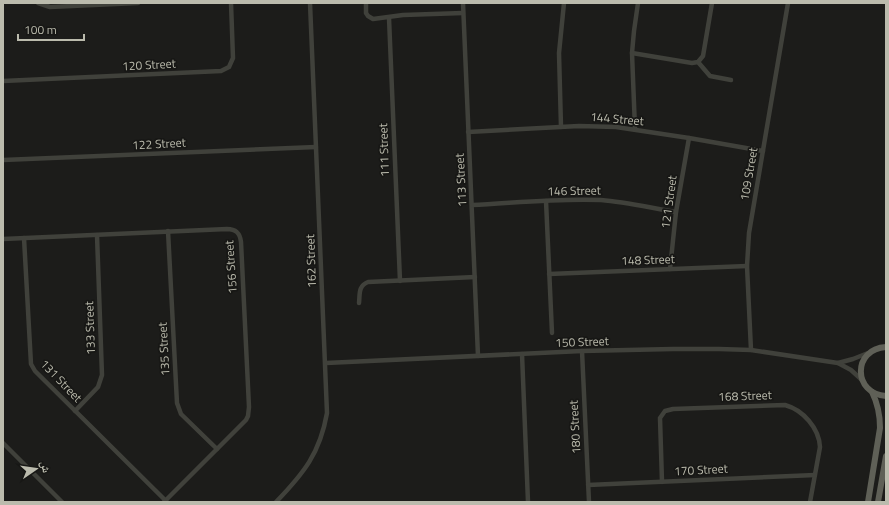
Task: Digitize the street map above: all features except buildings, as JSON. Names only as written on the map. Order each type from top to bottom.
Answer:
[{"type":"main road","points":[[886,342],[883,347],[868,353],[861,366],[860,373],[866,387],[878,395],[886,396]]},
{"type":"main road","points":[[868,502],[880,428],[880,415],[872,392]]},
{"type":"main road","points":[[878,502],[886,456]]},
{"type":"street","points":[[38,3],[50,7],[138,3]]},
{"type":"street","name":"120 Street","points":[[3,81],[221,72],[229,67],[233,58],[231,3]]},
{"type":"street","name":"162 Street","points":[[279,501],[307,468],[320,442],[327,413],[310,3]]},
{"type":"street","points":[[366,3],[366,13],[373,19],[403,15],[463,13]]},
{"type":"street","name":"113 Street","points":[[463,3],[478,356]]},
{"type":"street","points":[[561,127],[559,53],[564,3]]},
{"type":"street","points":[[635,129],[632,53],[638,3]]},
{"type":"street","points":[[632,53],[692,63],[698,62],[703,56],[712,3]]},
{"type":"street","name":"109 Street","points":[[751,350],[747,266],[750,228],[788,3]]},
{"type":"street","name":"111 Street","points":[[389,18],[400,281]]},
{"type":"street","points":[[698,62],[710,76],[731,80]]},
{"type":"street","name":"144 Street","points":[[468,132],[598,126],[635,129],[763,151]]},
{"type":"street","name":"121 Street","points":[[670,270],[676,212],[689,138]]},
{"type":"street","name":"122 Street","points":[[3,160],[316,147]]},
{"type":"street","name":"146 Street","points":[[472,205],[585,200],[613,201],[676,212]]},
{"type":"street","points":[[546,201],[552,333]]},
{"type":"street","name":"156 Street","points":[[3,239],[231,229],[236,230],[241,237],[249,412],[246,420],[165,501]]},
{"type":"street","name":"135 Street","points":[[168,231],[177,403],[181,414],[217,449]]},
{"type":"street","name":"133 Street","points":[[75,411],[98,387],[102,375],[96,235]]},
{"type":"street","name":"131 Street","points":[[24,238],[31,364],[35,371],[165,501]]},
{"type":"street","name":"148 Street","points":[[549,274],[747,266]]},
{"type":"street","points":[[359,303],[360,289],[364,283],[368,282],[475,277]]},
{"type":"street","name":"150 Street","points":[[326,363],[701,348],[751,350],[838,363],[851,370],[862,380]]},
{"type":"street","name":"180 Street","points":[[582,352],[588,502]]},
{"type":"street","name":"150 Street","points":[[838,363],[853,360],[868,353]]},
{"type":"street","points":[[522,354],[528,502]]},
{"type":"street","name":"168 Street","points":[[662,482],[660,418],[665,411],[673,409],[785,405],[800,412],[818,435],[820,447],[810,502]]},
{"type":"street","points":[[3,443],[61,502]]},
{"type":"street","name":"170 Street","points":[[588,485],[815,475]]}]
